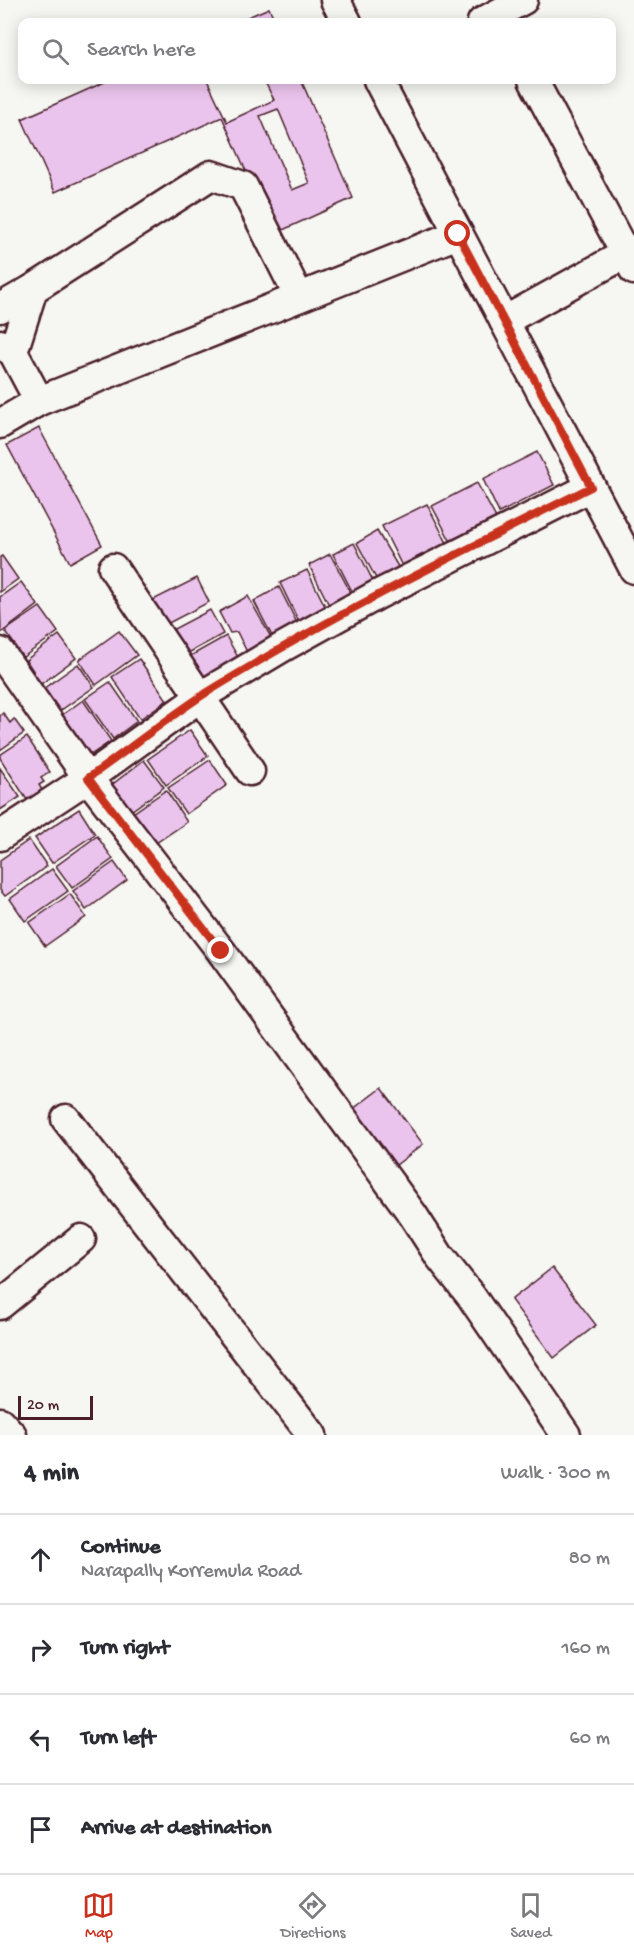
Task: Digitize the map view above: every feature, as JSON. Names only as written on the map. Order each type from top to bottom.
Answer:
[{"type":"street","points":[[335,0],[345,18]]},
{"type":"street","points":[[498,18],[523,0]]},
{"type":"street","points":[[380,84],[634,569]]},
{"type":"street","points":[[504,321],[631,258],[535,84]]},
{"type":"street","points":[[0,308],[211,175],[243,186],[299,297]]},
{"type":"street","points":[[0,424],[39,401],[458,234]]},
{"type":"street","points":[[33,289],[7,348],[39,401]]},
{"type":"street","points":[[0,836],[88,778],[200,698],[283,647],[377,595],[591,487]]},
{"type":"street","points":[[113,568],[250,771]]},
{"type":"street","points":[[0,652],[88,778],[221,951],[413,1215],[440,1257],[471,1296],[566,1435]]},
{"type":"street","points":[[66,1119],[312,1435]]},
{"type":"street","points":[[0,1305],[81,1239]]},
{"type":"street","points":[[0,1422],[12,1435]]},
{"type":"building","points":[[269,8],[274,18],[245,18]]},
{"type":"building","points":[[100,84],[209,84],[227,122],[274,100],[266,84],[303,84],[353,198],[274,234],[222,117],[55,192],[22,119]],"holes":[[[278,109],[309,183],[292,190],[260,116]]]},
{"type":"building","points":[[39,428],[102,545],[70,563],[7,445]]},
{"type":"building","points":[[537,452],[554,485],[499,513],[483,479]]},
{"type":"building","points":[[477,483],[496,518],[451,542],[432,506]]},
{"type":"building","points":[[427,504],[447,543],[402,566],[382,526]]},
{"type":"building","points":[[377,531],[400,570],[378,582],[357,543]]},
{"type":"building","points":[[354,543],[375,585],[354,595],[333,554]]},
{"type":"building","points":[[330,554],[352,595],[330,607],[309,565]]},
{"type":"building","points":[[2,556],[18,579],[0,592],[0,557]]},
{"type":"building","points":[[307,570],[327,610],[300,624],[280,583]]},
{"type":"building","points":[[197,578],[209,602],[161,627],[149,602]]},
{"type":"building","points":[[21,582],[38,605],[1,633],[0,597]]},
{"type":"building","points":[[279,587],[299,627],[274,640],[254,601]]},
{"type":"building","points":[[248,596],[274,643],[249,656],[237,632],[230,633],[219,612]]},
{"type":"building","points":[[40,607],[58,632],[19,660],[10,648],[15,645],[5,631]]},
{"type":"building","points":[[210,610],[223,634],[181,657],[168,632]]},
{"type":"building","points":[[119,631],[137,655],[96,685],[79,660]]},
{"type":"building","points":[[59,635],[76,658],[37,687],[29,676],[34,672],[26,660]]},
{"type":"building","points":[[226,636],[239,659],[198,683],[185,659]]},
{"type":"building","points":[[139,659],[167,700],[140,719],[112,677]]},
{"type":"building","points":[[78,664],[94,687],[54,715],[51,701],[43,689]]},
{"type":"building","points":[[110,682],[137,721],[113,739],[85,699]]},
{"type":"building","points":[[83,700],[111,741],[86,758],[58,718]]},
{"type":"building","points":[[3,713],[10,723],[14,719],[24,733],[0,750],[0,716]]},
{"type":"building","points":[[190,730],[208,756],[166,785],[148,759]]},
{"type":"building","points":[[27,737],[50,772],[41,778],[44,782],[39,785],[42,790],[27,800],[0,755]]},
{"type":"building","points":[[144,760],[164,787],[124,816],[105,790]]},
{"type":"building","points":[[210,760],[227,785],[186,814],[168,788]]},
{"type":"building","points":[[0,768],[20,797],[0,810]]},
{"type":"building","points":[[166,790],[187,822],[147,849],[126,818]]},
{"type":"building","points":[[79,809],[95,834],[52,863],[35,838]]},
{"type":"building","points":[[97,836],[113,859],[72,888],[56,866]]},
{"type":"building","points":[[29,840],[47,866],[5,896],[0,890],[0,860]]},
{"type":"building","points":[[114,862],[127,880],[86,910],[73,891]]},
{"type":"building","points":[[52,869],[68,891],[25,921],[10,899]]},
{"type":"building","points":[[70,894],[86,917],[45,946],[29,923]]},
{"type":"building","points":[[381,1088],[423,1144],[391,1169],[348,1113]]},
{"type":"building","points":[[552,1268],[596,1325],[554,1358],[511,1300]]},
{"type":"route","points":[[221,951],[88,778],[200,698],[283,647],[377,595],[591,487],[458,234]]}]
